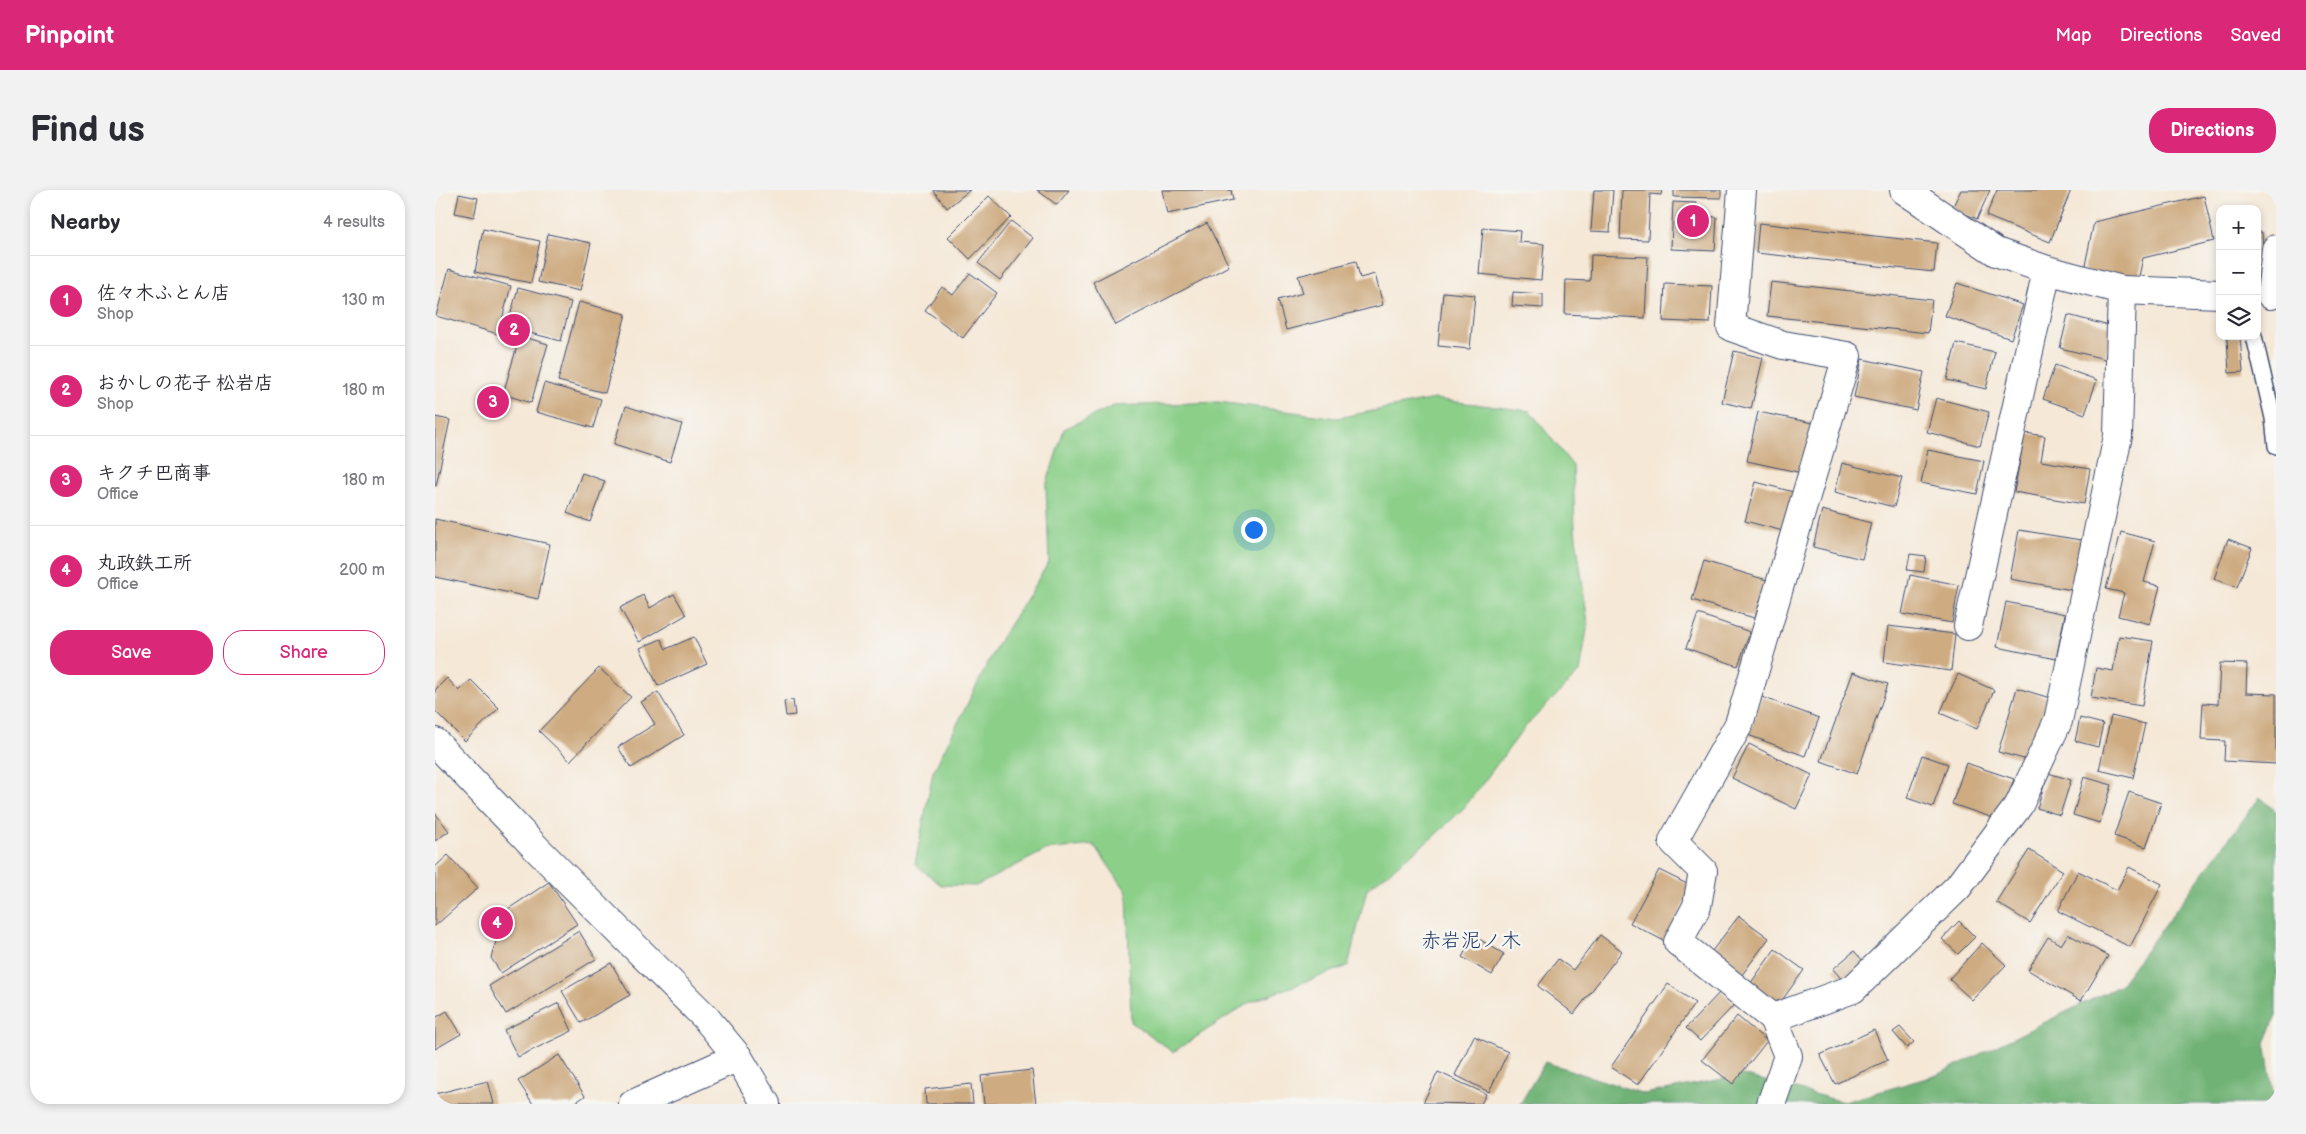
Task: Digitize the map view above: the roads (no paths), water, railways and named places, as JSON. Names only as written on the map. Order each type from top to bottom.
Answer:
[{"type":"street","points":[[1742,190],[1731,327],[1783,345],[1847,356],[1739,724],[1673,841],[1703,871],[1697,906],[1679,942],[1773,1018],[1788,1056],[1771,1104]]},
{"type":"street","points":[[1904,190],[1996,252],[2047,270],[2122,290],[2216,294]]},
{"type":"street","points":[[2268,295],[2276,248]]},
{"type":"street","points":[[1968,626],[2047,270]]},
{"type":"street","points":[[1773,1018],[1853,989],[1958,887],[2019,805],[2058,721],[2118,436],[2122,290]]},
{"type":"street","points":[[435,742],[537,849],[705,1017],[739,1057],[766,1104]]},
{"type":"street","points":[[633,1104],[739,1057]]},
{"type":"lane","points":[[2255,340],[2273,418],[2276,446]]},
{"type":"place","name":"佐々木ふとん店","points":[[1693,221]]},
{"type":"place","name":"おかしの花子 松岩店","points":[[514,330]]},
{"type":"place","name":"キクチ巴商事","points":[[493,402]]},
{"type":"place","name":"丸政鉄工所","points":[[497,923]]},
{"type":"district","name":"赤岩泥ノ木","points":[[1471,941]]}]
